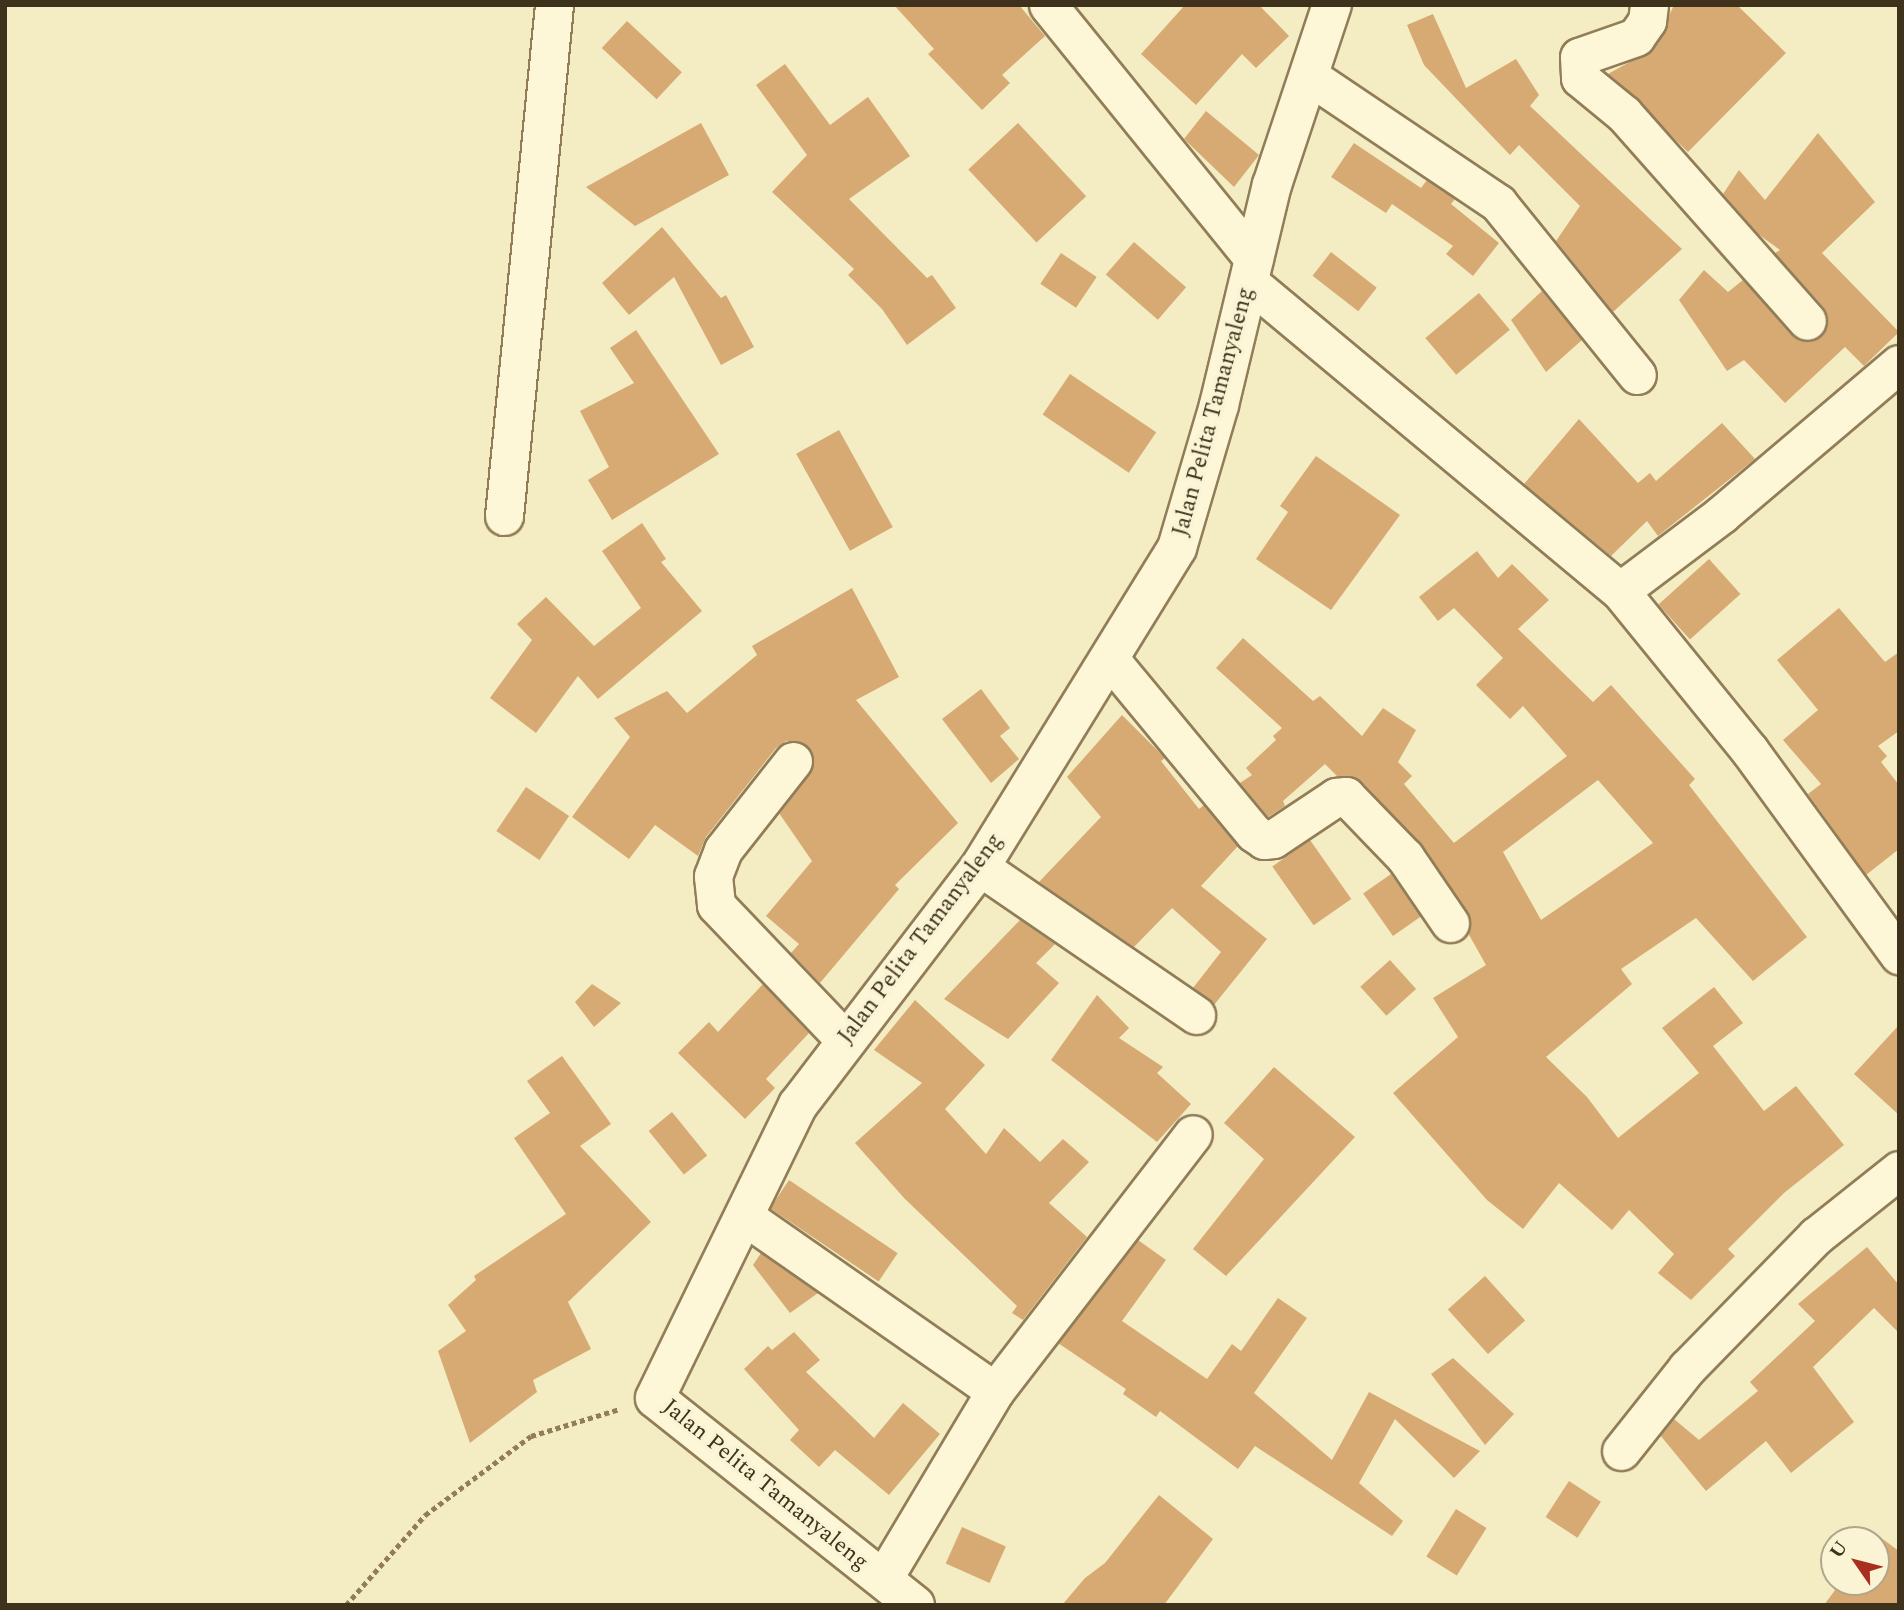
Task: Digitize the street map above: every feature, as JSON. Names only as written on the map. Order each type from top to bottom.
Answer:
[{"type":"street","points":[[504,516],[554,5]]},
{"type":"street","points":[[1048,5],[1251,270],[1620,591],[1749,751],[1899,955]]},
{"type":"street","name":"Jalan Pelita Tamanyaleng","points":[[915,1605],[655,1398],[798,1105],[980,867],[1177,548],[1272,185],[1332,5]]},
{"type":"street","points":[[1649,5],[1647,21],[1636,37],[1580,57],[1580,78],[1623,114],[1807,321]]},
{"type":"street","points":[[1308,76],[1498,203],[1637,374]]},
{"type":"street","points":[[1620,591],[1733,506],[1899,364]]},
{"type":"street","points":[[1109,658],[1254,834],[1264,840],[1273,839],[1336,797],[1346,796],[1405,858],[1450,923]]},
{"type":"street","points":[[793,761],[723,850],[713,876],[716,905],[846,1041]]},
{"type":"street","points":[[980,867],[1196,1015]]},
{"type":"street","points":[[883,1579],[995,1391],[1193,1134]]},
{"type":"street","points":[[1621,1451],[1687,1368],[1816,1236],[1899,1170]]},
{"type":"street","points":[[744,1216],[995,1391]]},
{"type":"path","points":[[346,1605],[425,1515],[531,1436],[655,1398]]},
{"type":"building","points":[[894,5],[1019,5],[1045,36],[1002,75],[1010,83],[982,110],[928,54],[934,49]]},
{"type":"building","points":[[1185,5],[1259,5],[1289,36],[1256,68],[1242,54],[1196,105],[1141,54]]},
{"type":"building","points":[[1674,5],[1737,5],[1786,53],[1688,152],[1608,74],[1653,49]]},
{"type":"building","points":[[1433,14],[1466,88],[1516,59],[1539,95],[1530,106],[1682,249],[1613,312],[1556,241],[1580,206],[1519,145],[1510,155],[1424,65],[1407,25]]},
{"type":"building","points":[[627,21],[682,72],[657,99],[602,48]]},
{"type":"building","points":[[785,64],[830,125],[868,97],[910,156],[849,199],[927,278],[932,275],[956,308],[907,345],[882,309],[848,275],[854,269],[772,192],[807,155],[756,85]]},
{"type":"building","points":[[1206,111],[1259,155],[1234,187],[1184,139]]},
{"type":"building","points":[[701,123],[729,175],[635,226],[586,187]]},
{"type":"building","points":[[1018,123],[1086,196],[1036,243],[968,169]]},
{"type":"building","points":[[1818,133],[1875,202],[1822,253],[1899,332],[1864,366],[1845,347],[1785,403],[1744,360],[1727,371],[1679,300],[1704,270],[1728,292],[1743,280],[1800,341],[1821,336],[1828,318],[1823,307],[1775,253],[1780,250],[1758,234],[1723,194],[1739,170],[1765,200]]},
{"type":"building","points":[[1354,143],[1421,188],[1427,180],[1455,199],[1451,204],[1499,243],[1473,276],[1446,254],[1453,246],[1392,204],[1386,213],[1331,177]]},
{"type":"building","points":[[662,227],[721,298],[726,295],[754,347],[721,365],[674,277],[629,315],[602,283]]},
{"type":"building","points":[[1134,242],[1186,287],[1158,320],[1106,274]]},
{"type":"building","points":[[1331,252],[1377,288],[1358,311],[1313,276]]},
{"type":"building","points":[[1061,253],[1097,277],[1076,308],[1040,284]]},
{"type":"building","points":[[1542,291],[1582,340],[1546,372],[1511,320]]},
{"type":"building","points":[[1479,293],[1510,330],[1456,375],[1425,338]]},
{"type":"building","points":[[636,330],[719,454],[612,520],[588,480],[609,467],[580,411],[634,383],[610,348]]},
{"type":"building","points":[[1070,374],[1156,432],[1129,473],[1043,415]]},
{"type":"building","points":[[1579,419],[1638,483],[1650,473],[1656,481],[1722,423],[1755,459],[1658,536],[1647,521],[1611,556],[1524,484]]},
{"type":"building","points":[[839,430],[893,527],[850,551],[796,454]]},
{"type":"building","points":[[1316,456],[1400,515],[1331,610],[1256,559],[1288,512],[1280,506]]},
{"type":"building","points":[[642,523],[666,559],[661,562],[702,611],[598,699],[578,676],[536,733],[490,698],[532,640],[517,624],[546,597],[594,646],[641,608],[602,551]]},
{"type":"building","points":[[1477,551],[1498,578],[1512,564],[1549,600],[1518,629],[1593,702],[1611,685],[1695,779],[1689,785],[1807,937],[1753,981],[1696,918],[1621,969],[1632,984],[1546,1057],[1587,1097],[1618,1138],[1699,1073],[1662,1028],[1714,987],[1743,1023],[1713,1046],[1764,1111],[1796,1086],[1844,1145],[1784,1193],[1728,1249],[1735,1256],[1691,1300],[1658,1273],[1674,1254],[1629,1210],[1612,1230],[1559,1183],[1523,1229],[1487,1200],[1393,1093],[1458,1037],[1433,998],[1486,965],[1468,933],[1467,911],[1420,843],[1361,781],[1337,776],[1325,764],[1283,801],[1285,806],[1268,817],[1240,783],[1252,775],[1246,768],[1276,740],[1273,736],[1282,728],[1216,668],[1243,638],[1313,701],[1320,696],[1362,736],[1383,708],[1416,730],[1398,762],[1412,776],[1404,784],[1454,843],[1567,756],[1523,706],[1510,719],[1476,685],[1503,658],[1454,608],[1438,621],[1419,597]],"holes":[[[1598,780],[1653,843],[1541,920],[1503,852]]]},
{"type":"building","points":[[1709,559],[1740,594],[1690,639],[1658,605]]},
{"type":"building","points":[[852,588],[899,677],[856,700],[958,823],[895,885],[899,889],[820,983],[791,953],[799,944],[766,916],[812,861],[779,813],[814,765],[805,744],[786,741],[776,748],[706,837],[698,856],[655,825],[629,859],[572,817],[630,737],[614,718],[667,691],[687,713],[757,655],[752,646]]},
{"type":"building","points":[[1839,608],[1885,662],[1899,652],[1899,731],[1878,746],[1887,756],[1881,762],[1899,785],[1899,849],[1866,875],[1808,794],[1821,784],[1783,740],[1818,710],[1777,660]]},
{"type":"building","points":[[981,689],[1010,728],[1000,736],[1019,759],[991,783],[942,719]]},
{"type":"building","points":[[1122,715],[1165,758],[1161,761],[1199,809],[1204,805],[1238,846],[1201,886],[1267,939],[1214,1005],[1193,988],[1221,952],[1172,908],[1134,947],[1039,882],[1101,817],[1067,777]]},
{"type":"building","points":[[526,787],[569,816],[539,860],[496,831]]},
{"type":"building","points":[[1310,840],[1351,899],[1314,925],[1272,866]]},
{"type":"building","points":[[1391,874],[1421,917],[1393,936],[1363,894]]},
{"type":"building","points":[[1020,920],[1055,944],[1036,963],[1059,983],[1008,1039],[944,999]]},
{"type":"building","points":[[1390,960],[1416,989],[1386,1016],[1360,987]]},
{"type":"building","points":[[592,984],[621,1003],[594,1027],[575,1002]]},
{"type":"building","points":[[763,984],[809,1033],[766,1079],[775,1088],[745,1119],[678,1053],[709,1022],[718,1032]]},
{"type":"building","points":[[1097,995],[1129,1028],[1119,1038],[1163,1067],[1157,1073],[1191,1104],[1157,1142],[1051,1060]]},
{"type":"building","points":[[915,1000],[985,1065],[945,1109],[986,1154],[1004,1128],[1040,1162],[1063,1139],[1089,1162],[1049,1203],[1087,1237],[1023,1320],[1012,1313],[1017,1306],[905,1199],[855,1143],[922,1083],[874,1050]]},
{"type":"building","points":[[1899,1025],[1899,1115],[1854,1074]]},
{"type":"building","points":[[562,1056],[611,1124],[580,1146],[651,1222],[568,1302],[591,1349],[533,1380],[537,1392],[470,1443],[438,1351],[466,1331],[448,1305],[476,1280],[474,1276],[566,1214],[514,1138],[550,1113],[527,1081]]},
{"type":"building","points":[[1274,1067],[1355,1137],[1226,1276],[1193,1249],[1264,1159],[1224,1123]]},
{"type":"building","points":[[672,1112],[707,1156],[684,1174],[649,1131]]},
{"type":"building","points":[[789,1180],[898,1253],[879,1281],[770,1208]]},
{"type":"building","points":[[1138,1240],[1166,1260],[1122,1321],[1207,1379],[1232,1344],[1241,1351],[1278,1298],[1307,1318],[1254,1393],[1332,1460],[1369,1392],[1480,1451],[1454,1478],[1395,1419],[1359,1483],[1403,1521],[1392,1536],[1255,1446],[1238,1469],[1160,1411],[1156,1417],[1123,1394],[1126,1389],[1058,1343]]},
{"type":"building","points":[[1867,1247],[1899,1285],[1899,1333],[1874,1308],[1813,1367],[1854,1422],[1791,1473],[1766,1441],[1706,1491],[1660,1435],[1674,1419],[1699,1440],[1758,1391],[1750,1382],[1815,1321],[1798,1304]]},
{"type":"building","points":[[761,1253],[818,1293],[790,1313],[753,1265]]},
{"type":"building","points":[[1485,1276],[1525,1321],[1488,1354],[1448,1309]]},
{"type":"building","points":[[794,1332],[820,1360],[806,1372],[874,1438],[903,1403],[940,1434],[889,1495],[835,1450],[819,1467],[790,1440],[799,1430],[744,1369],[768,1346],[772,1350]]},
{"type":"building","points":[[1453,1358],[1514,1414],[1485,1445],[1431,1374]]},
{"type":"building","points":[[1569,1481],[1601,1502],[1577,1538],[1546,1517]]},
{"type":"building","points":[[1159,1495],[1213,1539],[1164,1605],[1062,1605],[1085,1578],[1105,1563]]},
{"type":"building","points":[[1456,1509],[1487,1528],[1457,1576],[1426,1556]]},
{"type":"building","points":[[962,1527],[1006,1547],[990,1583],[946,1564]]},
{"type":"building","points":[[1890,1544],[1899,1551],[1899,1605],[1824,1605],[1831,1596],[1890,1596]]}]
